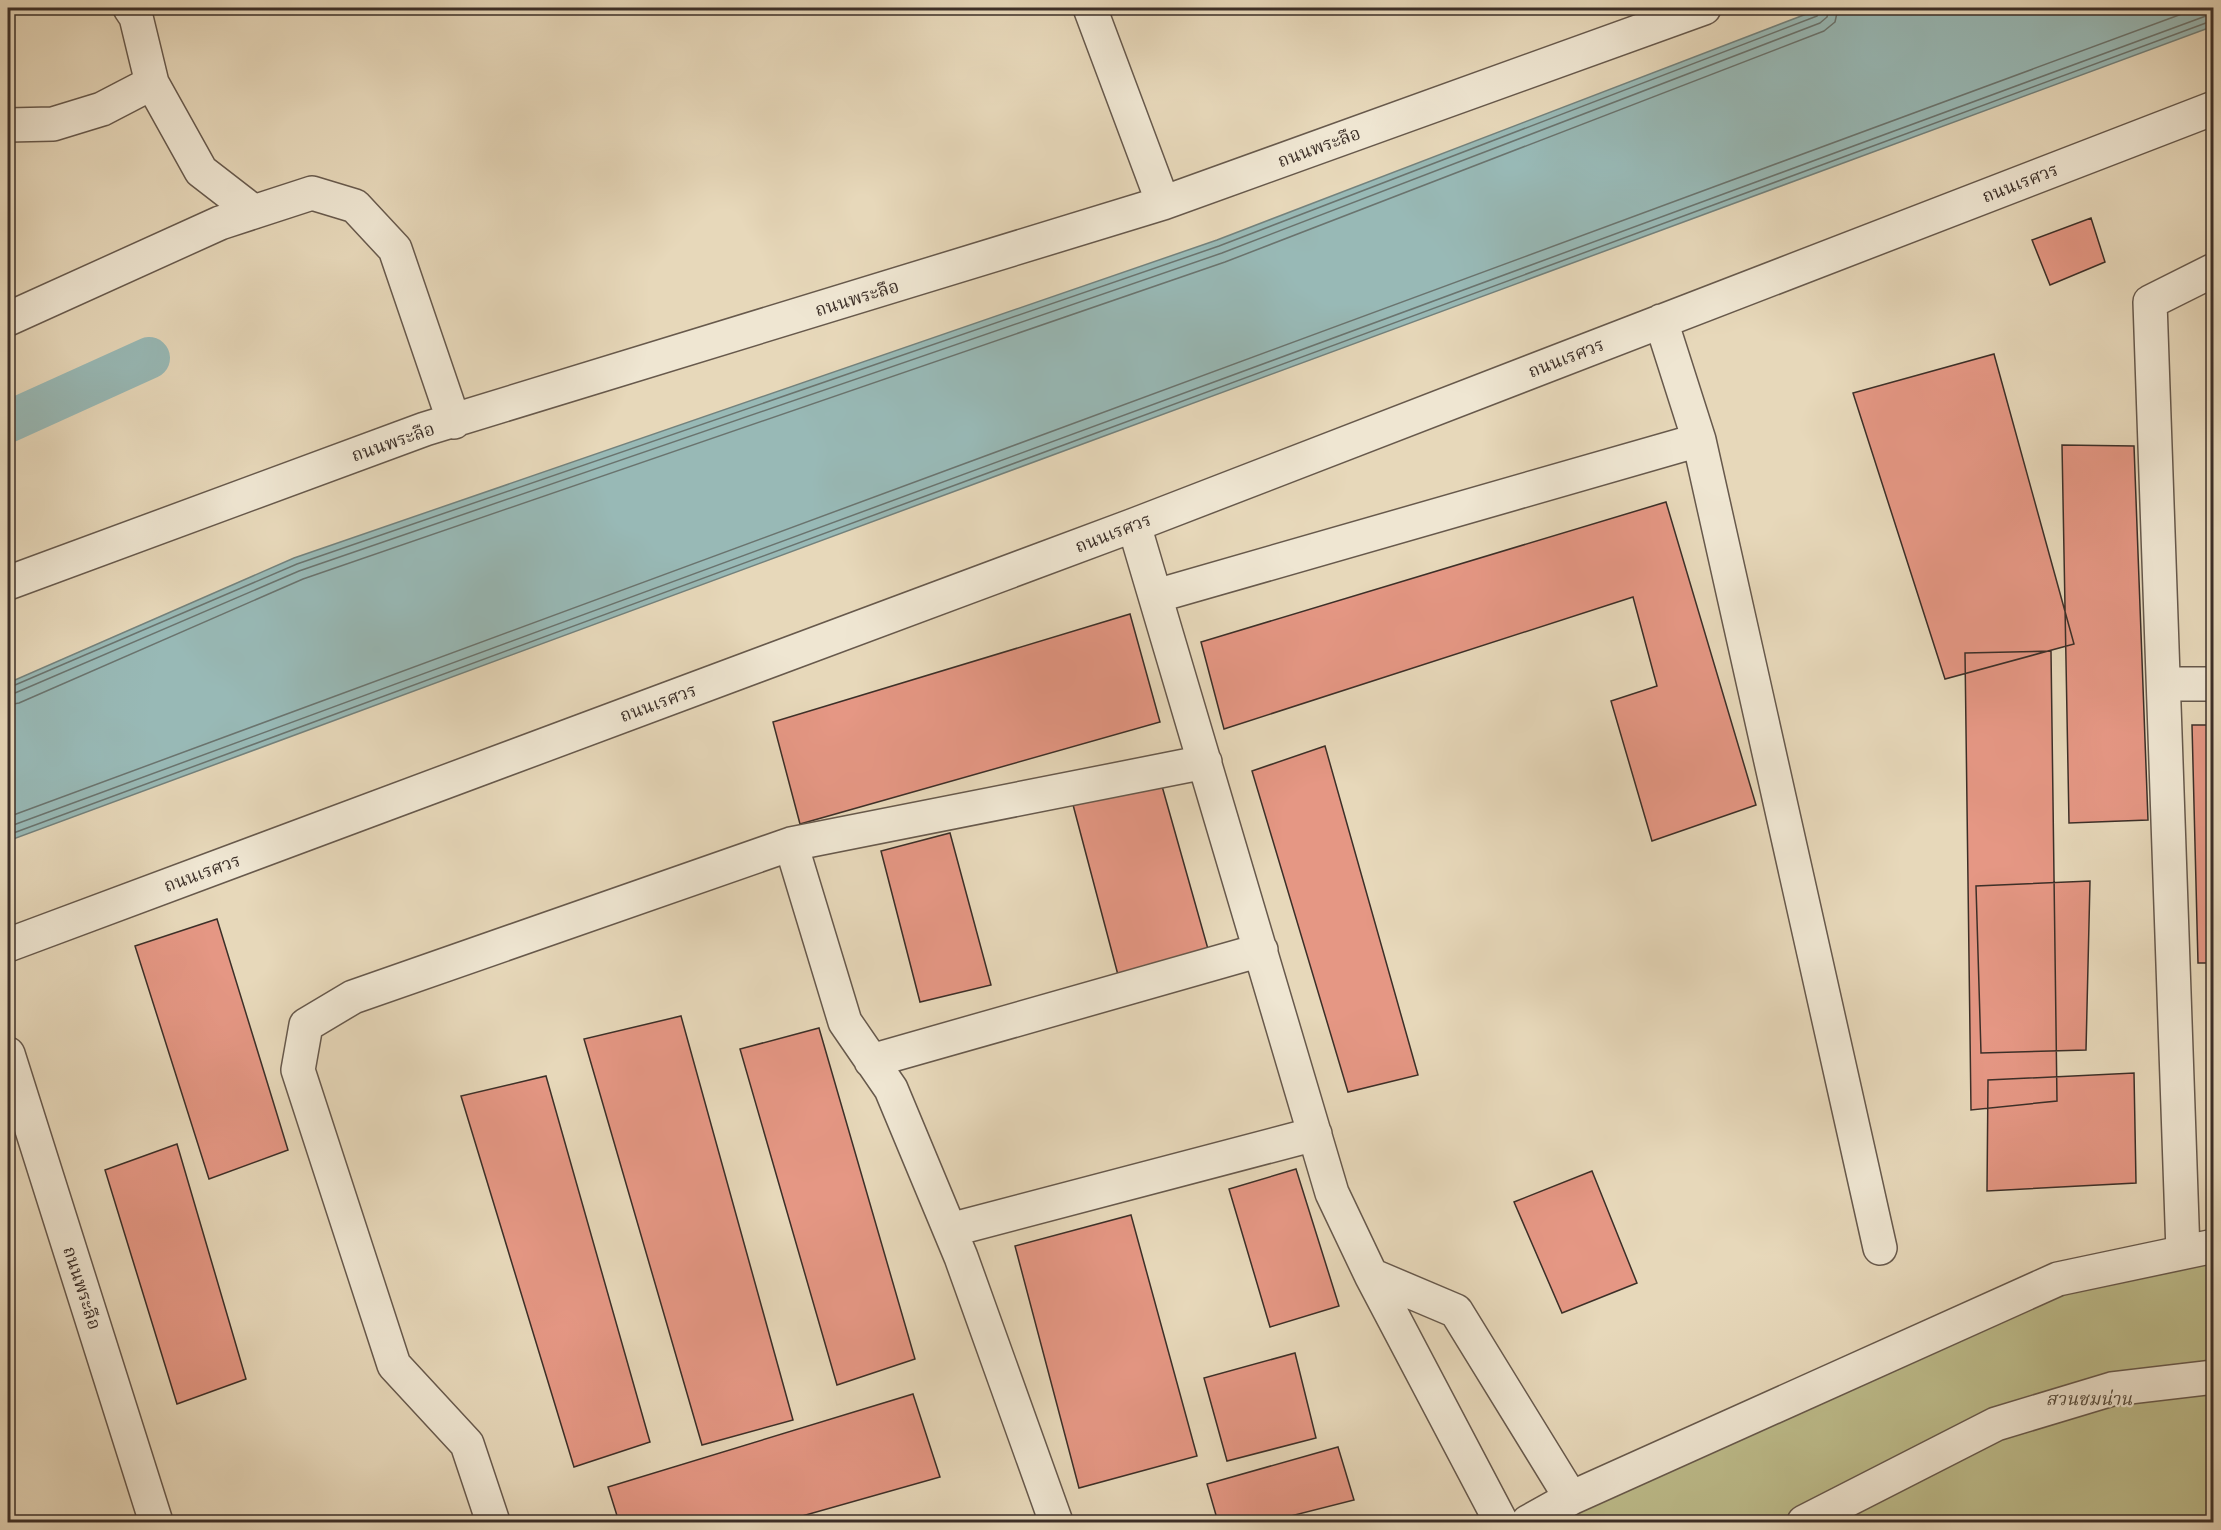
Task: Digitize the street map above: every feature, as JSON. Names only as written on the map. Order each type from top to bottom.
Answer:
[{"type":"street","points":[[130,8],[136,17],[152,83],[201,171],[254,212]]},
{"type":"street","points":[[1090,8],[1163,203]]},
{"type":"street","name":"ถนนพระลือ","points":[[8,583],[425,429],[1163,203],[1704,8]]},
{"type":"street","points":[[8,125],[53,124],[102,109],[152,83]]},
{"type":"street","name":"ถนนเรศวร","points":[[8,945],[1134,525],[2214,108]]},
{"type":"street","points":[[8,319],[220,223],[312,193],[355,206],[395,249],[454,422]]},
{"type":"street","points":[[1528,1522],[1570,1498],[2058,1279],[2198,1249],[2164,684],[2150,302],[2214,270]]},
{"type":"street","points":[[1661,321],[1699,440],[1880,1248]]},
{"type":"street","points":[[1155,596],[1699,440]]},
{"type":"street","points":[[1134,525],[1332,1192],[1371,1275],[1502,1522]]},
{"type":"street","points":[[2164,684],[2214,684]]},
{"type":"street","points":[[493,1522],[467,1444],[394,1365],[298,1070],[306,1025],[353,997],[791,844],[1205,762]]},
{"type":"street","points":[[791,844],[845,1022],[891,1089],[950,1230],[1056,1522]]},
{"type":"street","points":[[871,1061],[1261,950]]},
{"type":"street","name":"ถนนพระลือ","points":[[8,1054],[156,1522]]},
{"type":"street","points":[[950,1230],[1315,1134]]},
{"type":"street","points":[[1371,1275],[1456,1311],[1570,1498]]},
{"type":"street","points":[[1804,1522],[1996,1424],[2112,1389],[2214,1377]]},
{"type":"green space","name":"สวนชมน่าน","points":[[2213,1247],[2213,1522],[1528,1522],[2058,1279]]},
{"type":"water","points":[[1822,8],[2213,8],[2214,26],[8,841],[8,683],[294,558],[1217,240]]},
{"type":"building","points":[[2091,218],[2105,262],[2050,285],[2032,240]]},
{"type":"building","points":[[1994,354],[2074,644],[1945,679],[1853,393]]},
{"type":"building","points":[[2062,445],[2134,446],[2148,820],[2069,823]]},
{"type":"building","points":[[1666,502],[1756,805],[1652,841],[1611,701],[1657,686],[1633,597],[1224,729],[1201,642]]},
{"type":"building","points":[[1130,614],[1160,722],[800,824],[773,722]]},
{"type":"building","points":[[2051,651],[2057,1101],[1971,1110],[1965,653]]},
{"type":"building","points":[[2192,725],[2214,725],[2214,963],[2198,963]]},
{"type":"building","points":[[1325,746],[1418,1075],[1348,1092],[1252,771]]},
{"type":"building","points":[[1160,779],[1208,949],[1118,975],[1072,801]]},
{"type":"building","points":[[950,833],[991,985],[920,1002],[881,851]]},
{"type":"building","points":[[2090,881],[2086,1050],[1981,1053],[1976,886]]},
{"type":"building","points":[[217,919],[288,1150],[209,1179],[135,946]]},
{"type":"building","points":[[681,1016],[793,1420],[702,1445],[584,1039]]},
{"type":"building","points":[[819,1028],[915,1359],[837,1385],[740,1049]]},
{"type":"building","points":[[2134,1073],[2136,1183],[1987,1191],[1988,1080]]},
{"type":"building","points":[[546,1076],[650,1442],[574,1467],[461,1096]]},
{"type":"building","points":[[177,1144],[246,1379],[177,1404],[105,1170]]},
{"type":"building","points":[[1296,1169],[1339,1306],[1270,1327],[1229,1189]]},
{"type":"building","points":[[1592,1171],[1637,1283],[1562,1313],[1514,1202]]},
{"type":"building","points":[[1131,1215],[1197,1456],[1079,1488],[1015,1246]]},
{"type":"building","points":[[1295,1353],[1316,1438],[1227,1461],[1204,1378]]},
{"type":"building","points":[[913,1394],[940,1477],[781,1522],[619,1522],[608,1487]]},
{"type":"building","points":[[1338,1447],[1354,1500],[1267,1522],[1218,1522],[1207,1484]]},
{"type":"waterway","points":[[8,422],[149,358]]}]
